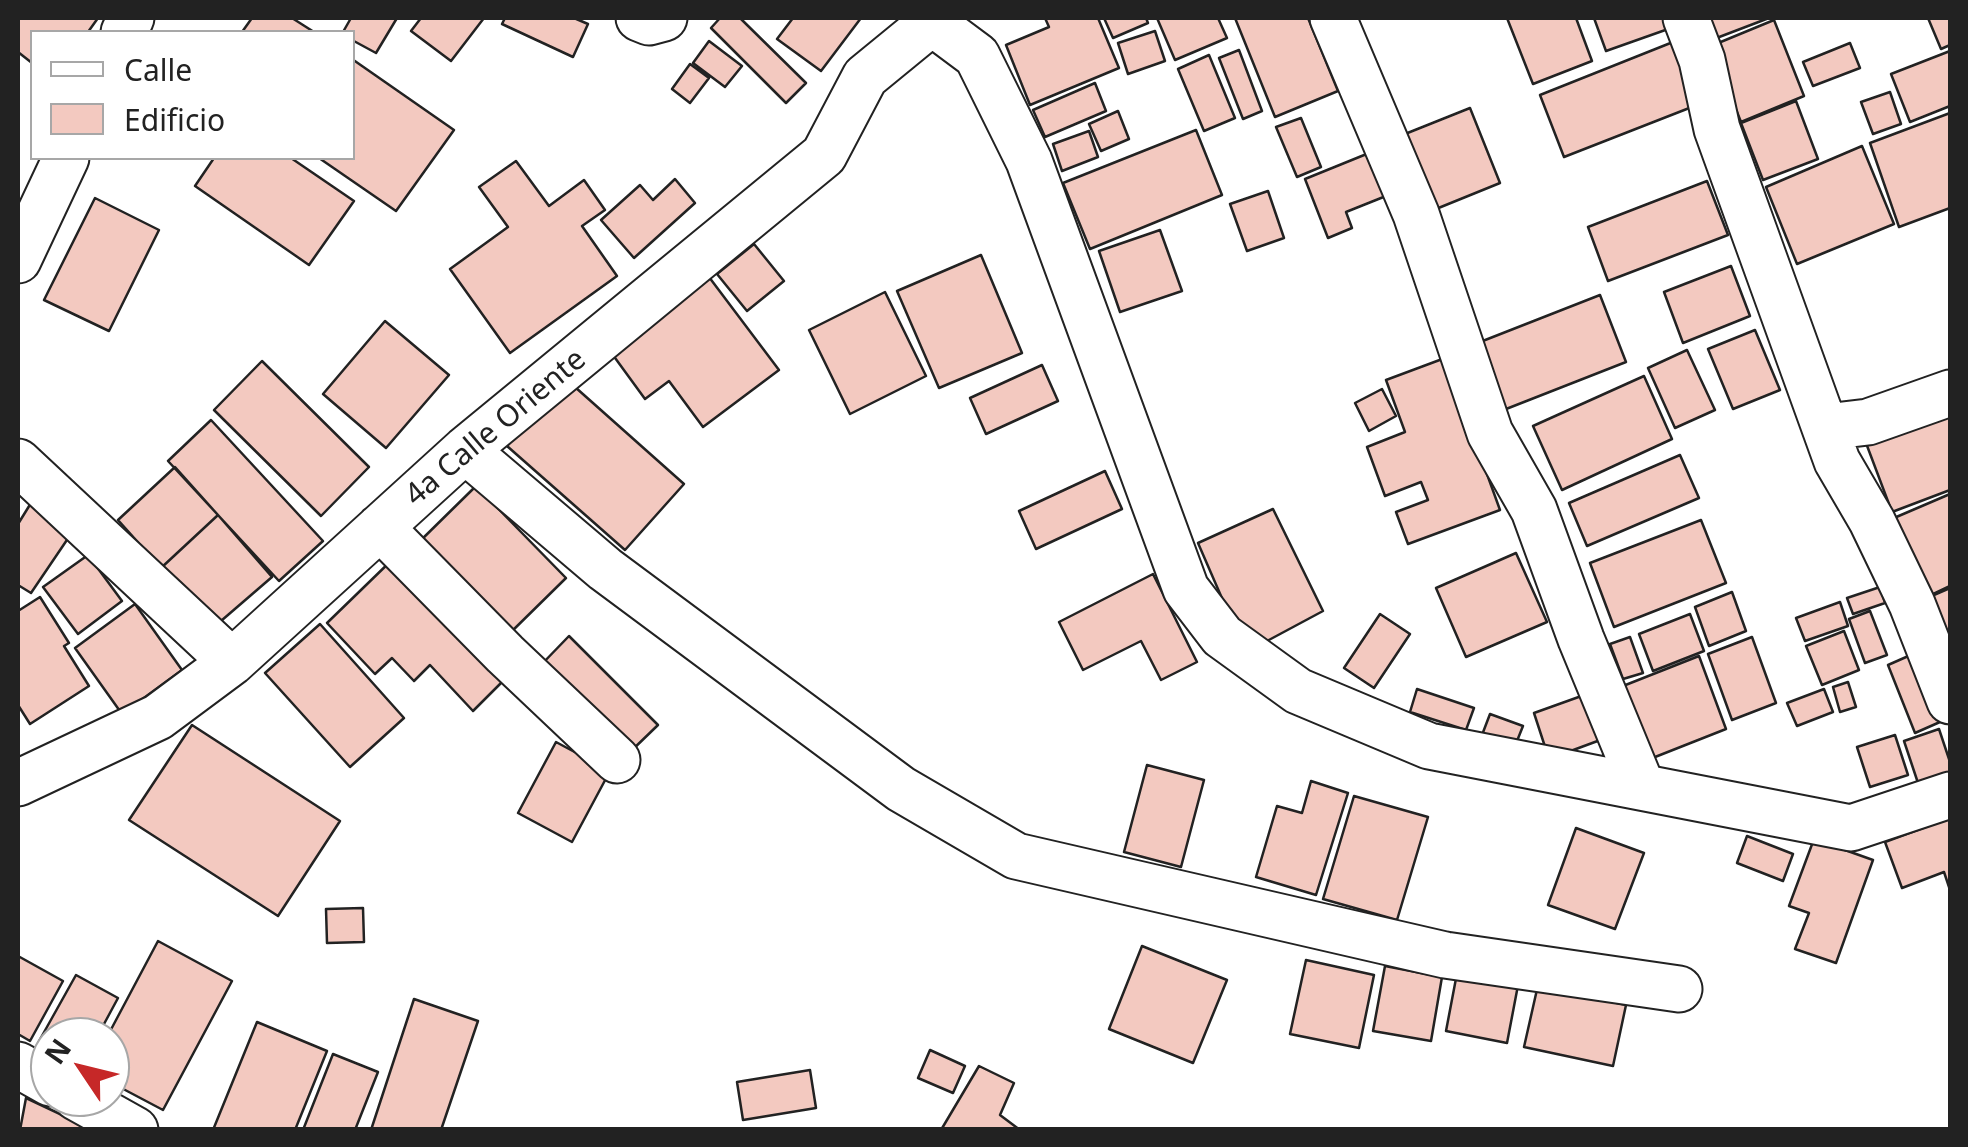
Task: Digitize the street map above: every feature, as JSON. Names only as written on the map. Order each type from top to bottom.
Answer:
[{"type":"street","points":[[638,18],[649,22],[664,18]]},
{"type":"street","points":[[1334,18],[1416,214],[1490,433],[1534,510],[1581,639],[1642,787]]},
{"type":"street","points":[[1686,18],[1702,60],[1718,130],[1837,461],[1872,521],[1912,604],[1950,701]]},
{"type":"street","points":[[931,19],[977,56],[1029,161],[1186,589],[1222,636],[1298,691],[1429,746],[1852,828],[1950,794]]},
{"type":"street","name":"4a Calle Oriente","points":[[18,783],[158,717],[232,662],[465,450],[824,155],[865,77],[931,19]]},
{"type":"street","points":[[18,260],[65,160]]},
{"type":"street","points":[[1826,428],[1868,422],[1950,392]]},
{"type":"street","points":[[465,450],[605,568],[901,789],[1016,856],[1445,955],[1678,989]]},
{"type":"street","points":[[18,462],[232,662]]},
{"type":"street","points":[[380,527],[617,760]]},
{"type":"street","points":[[112,1117],[135,1130]]},
{"type":"building","points":[[18,18],[98,18],[89,30],[30,30],[30,61],[18,52]]},
{"type":"building","points":[[252,18],[292,18],[311,30],[243,30]]},
{"type":"building","points":[[351,18],[397,18],[376,53],[355,42],[355,30],[344,30]]},
{"type":"building","points":[[421,18],[484,18],[451,61],[411,31]]},
{"type":"building","points":[[505,18],[574,18],[588,24],[573,57],[502,24]]},
{"type":"building","points":[[720,18],[740,18],[806,83],[786,103],[711,28]]},
{"type":"building","points":[[793,18],[861,18],[821,71],[777,39]]},
{"type":"building","points":[[1045,18],[1098,18],[1119,68],[1030,105],[1006,45],[1049,27]]},
{"type":"building","points":[[1104,18],[1146,18],[1148,23],[1113,38]]},
{"type":"building","points":[[1157,18],[1218,18],[1227,38],[1175,60]]},
{"type":"building","points":[[1235,18],[1308,18],[1338,91],[1275,117]]},
{"type":"building","points":[[1507,18],[1576,18],[1592,61],[1533,84]]},
{"type":"building","points":[[1594,18],[1668,18],[1671,28],[1606,51]]},
{"type":"building","points":[[1706,18],[1769,18],[1714,39]]},
{"type":"building","points":[[1928,18],[1950,18],[1950,45],[1941,49]]},
{"type":"building","points":[[1774,20],[1804,96],[1741,122],[1711,46]]},
{"type":"building","points":[[1155,31],[1165,61],[1128,74],[1118,43]]},
{"type":"building","points":[[709,41],[742,66],[725,87],[693,63]]},
{"type":"building","points":[[1673,42],[1697,105],[1564,157],[1540,95]]},
{"type":"building","points":[[1850,43],[1860,68],[1813,86],[1803,62]]},
{"type":"building","points":[[1239,50],[1262,111],[1243,119],[1219,58]]},
{"type":"building","points":[[1950,51],[1950,106],[1910,122],[1891,74]]},
{"type":"building","points":[[1209,55],[1235,118],[1204,131],[1178,69]]},
{"type":"building","points":[[355,61],[454,130],[396,211],[322,160],[355,160]]},
{"type":"building","points":[[690,64],[709,78],[690,103],[672,89]]},
{"type":"building","points":[[1095,83],[1106,111],[1045,137],[1033,110]]},
{"type":"building","points":[[1890,92],[1901,124],[1873,134],[1861,102]]},
{"type":"building","points":[[1796,101],[1818,159],[1763,180],[1741,123]]},
{"type":"building","points":[[1470,108],[1500,183],[1436,209],[1405,134]]},
{"type":"building","points":[[1118,111],[1129,139],[1101,151],[1089,124]]},
{"type":"building","points":[[1950,113],[1950,208],[1899,227],[1870,143]]},
{"type":"building","points":[[1301,118],[1321,167],[1297,177],[1276,127]]},
{"type":"building","points":[[1196,130],[1222,195],[1090,249],[1063,183]]},
{"type":"building","points":[[1089,131],[1098,157],[1062,171],[1053,144]]},
{"type":"building","points":[[1862,146],[1894,224],[1797,264],[1766,187]]},
{"type":"building","points":[[1374,151],[1391,194],[1346,212],[1352,228],[1328,238],[1305,179]]},
{"type":"building","points":[[213,160],[294,160],[354,201],[309,265],[195,186]]},
{"type":"building","points":[[516,161],[549,206],[584,180],[605,210],[582,226],[617,276],[510,353],[450,269],[508,227],[479,187]]},
{"type":"building","points":[[675,179],[695,203],[634,258],[601,220],[640,185],[653,200]]},
{"type":"building","points":[[1707,181],[1728,235],[1608,281],[1588,227]]},
{"type":"building","points":[[1268,191],[1284,238],[1247,251],[1230,204]]},
{"type":"building","points":[[95,198],[159,230],[109,331],[44,300]]},
{"type":"building","points":[[1160,230],[1182,291],[1120,312],[1099,251]]},
{"type":"building","points":[[754,244],[784,281],[747,311],[717,274]]},
{"type":"building","points":[[981,255],[1022,353],[939,388],[897,291]]},
{"type":"building","points":[[1731,266],[1750,316],[1683,343],[1664,292]]},
{"type":"building","points":[[709,277],[779,370],[703,427],[669,381],[645,399],[610,351]]},
{"type":"building","points":[[885,292],[926,376],[850,414],[809,330]]},
{"type":"building","points":[[1600,295],[1626,362],[1501,411],[1475,344]]},
{"type":"building","points":[[385,321],[449,375],[386,448],[323,394]]},
{"type":"building","points":[[1755,330],[1780,390],[1733,409],[1708,349]]},
{"type":"building","points":[[1687,350],[1715,410],[1675,428],[1648,368]]},
{"type":"building","points":[[1445,358],[1500,510],[1408,544],[1396,512],[1428,500],[1421,482],[1385,496],[1367,447],[1405,432],[1386,380]]},
{"type":"building","points":[[262,361],[369,467],[321,516],[214,410]]},
{"type":"building","points":[[1042,365],[1058,401],[986,434],[970,398]]},
{"type":"building","points":[[1644,376],[1672,439],[1562,490],[1533,426]]},
{"type":"building","points":[[566,379],[684,484],[625,550],[507,446]]},
{"type":"building","points":[[1382,389],[1396,416],[1369,431],[1355,403]]},
{"type":"building","points":[[1950,411],[1950,490],[1892,512],[1866,443]]},
{"type":"building","points":[[211,420],[323,541],[279,581],[168,461]]},
{"type":"building","points":[[1680,455],[1699,498],[1587,546],[1569,503]]},
{"type":"building","points":[[175,467],[218,515],[161,568],[118,520]]},
{"type":"building","points":[[1105,471],[1122,509],[1036,549],[1019,511]]},
{"type":"building","points":[[476,486],[566,578],[505,638],[416,545]]},
{"type":"building","points":[[1950,494],[1950,586],[1927,597],[1894,518]]},
{"type":"building","points":[[31,503],[73,531],[31,593],[18,585],[18,524]]},
{"type":"building","points":[[1273,509],[1323,611],[1267,641],[1231,619],[1198,543]]},
{"type":"building","points":[[218,515],[272,577],[214,627],[161,568]]},
{"type":"building","points":[[1701,520],[1726,583],[1614,627],[1590,563]]},
{"type":"building","points":[[1516,553],[1547,622],[1466,657],[1436,588]]},
{"type":"building","points":[[88,555],[122,601],[78,634],[43,587]]},
{"type":"building","points":[[396,556],[509,675],[473,711],[430,665],[414,681],[392,658],[375,674],[327,623]]},
{"type":"building","points":[[1153,574],[1197,662],[1161,680],[1141,641],[1083,670],[1059,622]]},
{"type":"building","points":[[1880,587],[1885,603],[1853,614],[1847,598]]},
{"type":"building","points":[[1950,588],[1950,656],[1927,598]]},
{"type":"building","points":[[1732,592],[1746,631],[1709,646],[1695,607]]},
{"type":"building","points":[[40,597],[69,643],[64,646],[89,686],[30,724],[18,705],[18,611]]},
{"type":"building","points":[[1840,602],[1848,626],[1805,641],[1796,618]]},
{"type":"building","points":[[135,604],[182,670],[122,714],[75,648]]},
{"type":"building","points":[[1870,611],[1887,655],[1865,663],[1849,619]]},
{"type":"building","points":[[1380,614],[1410,634],[1374,688],[1344,668]]},
{"type":"building","points":[[1690,614],[1704,651],[1653,671],[1639,634]]},
{"type":"building","points":[[320,624],[404,718],[350,767],[265,673]]},
{"type":"building","points":[[1844,631],[1859,670],[1822,685],[1806,646]]},
{"type":"building","points":[[569,636],[658,725],[628,754],[540,666]]},
{"type":"building","points":[[1630,637],[1643,673],[1623,679],[1610,644]]},
{"type":"building","points":[[1752,637],[1776,703],[1732,720],[1708,654]]},
{"type":"building","points":[[1913,654],[1940,722],[1915,733],[1888,665]]},
{"type":"building","points":[[1699,656],[1726,729],[1650,759],[1623,686]]},
{"type":"building","points":[[1848,682],[1856,707],[1840,712],[1833,687]]},
{"type":"building","points":[[1417,689],[1474,708],[1466,730],[1410,712]]},
{"type":"building","points":[[1824,689],[1833,712],[1797,726],[1787,703]]},
{"type":"building","points":[[1587,694],[1603,739],[1549,759],[1534,713]]},
{"type":"building","points":[[1490,714],[1523,726],[1515,746],[1482,735]]},
{"type":"building","points":[[192,725],[340,821],[278,916],[129,820]]},
{"type":"building","points":[[1939,729],[1950,762],[1950,778],[1920,789],[1904,741]]},
{"type":"building","points":[[1895,735],[1908,775],[1870,787],[1857,747]]},
{"type":"building","points":[[556,742],[610,771],[572,842],[518,813]]},
{"type":"building","points":[[1147,765],[1204,780],[1181,867],[1124,852]]},
{"type":"building","points":[[1311,781],[1348,793],[1316,895],[1256,877],[1277,806],[1302,813]]},
{"type":"building","points":[[1354,796],[1428,817],[1397,920],[1323,899]]},
{"type":"building","points":[[1950,818],[1950,890],[1944,872],[1902,888],[1885,842]]},
{"type":"building","points":[[1576,828],[1644,853],[1615,929],[1548,905]]},
{"type":"building","points":[[1747,836],[1793,854],[1783,881],[1737,863]]},
{"type":"building","points":[[1814,839],[1873,860],[1836,963],[1795,949],[1809,913],[1789,906]]},
{"type":"building","points":[[363,908],[364,942],[327,943],[326,909]]},
{"type":"building","points":[[158,941],[232,981],[163,1110],[130,1093],[130,1017],[118,1017]]},
{"type":"building","points":[[1142,946],[1227,980],[1193,1063],[1109,1029]]},
{"type":"building","points":[[18,956],[63,981],[43,1017],[30,1017],[30,1041],[18,1034]]},
{"type":"building","points":[[1306,960],[1374,975],[1359,1048],[1290,1034]]},
{"type":"building","points":[[1385,966],[1442,977],[1431,1041],[1373,1031]]},
{"type":"building","points":[[1458,968],[1519,980],[1507,1043],[1446,1031]]},
{"type":"building","points":[[76,975],[118,998],[108,1017],[53,1017]]},
{"type":"building","points":[[1538,985],[1626,1005],[1613,1066],[1524,1047]]},
{"type":"building","points":[[414,999],[478,1021],[441,1130],[371,1130]]},
{"type":"building","points":[[257,1022],[327,1051],[295,1130],[213,1130]]},
{"type":"building","points":[[930,1050],[965,1066],[953,1093],[918,1078]]},
{"type":"building","points":[[333,1054],[378,1072],[355,1130],[303,1130]]},
{"type":"building","points":[[979,1066],[1014,1083],[1000,1115],[1020,1130],[941,1130]]},
{"type":"building","points":[[810,1070],[816,1108],[743,1120],[737,1082]]},
{"type":"building","points":[[26,1098],[30,1100],[30,1117],[66,1117],[94,1130],[20,1130]]}]
